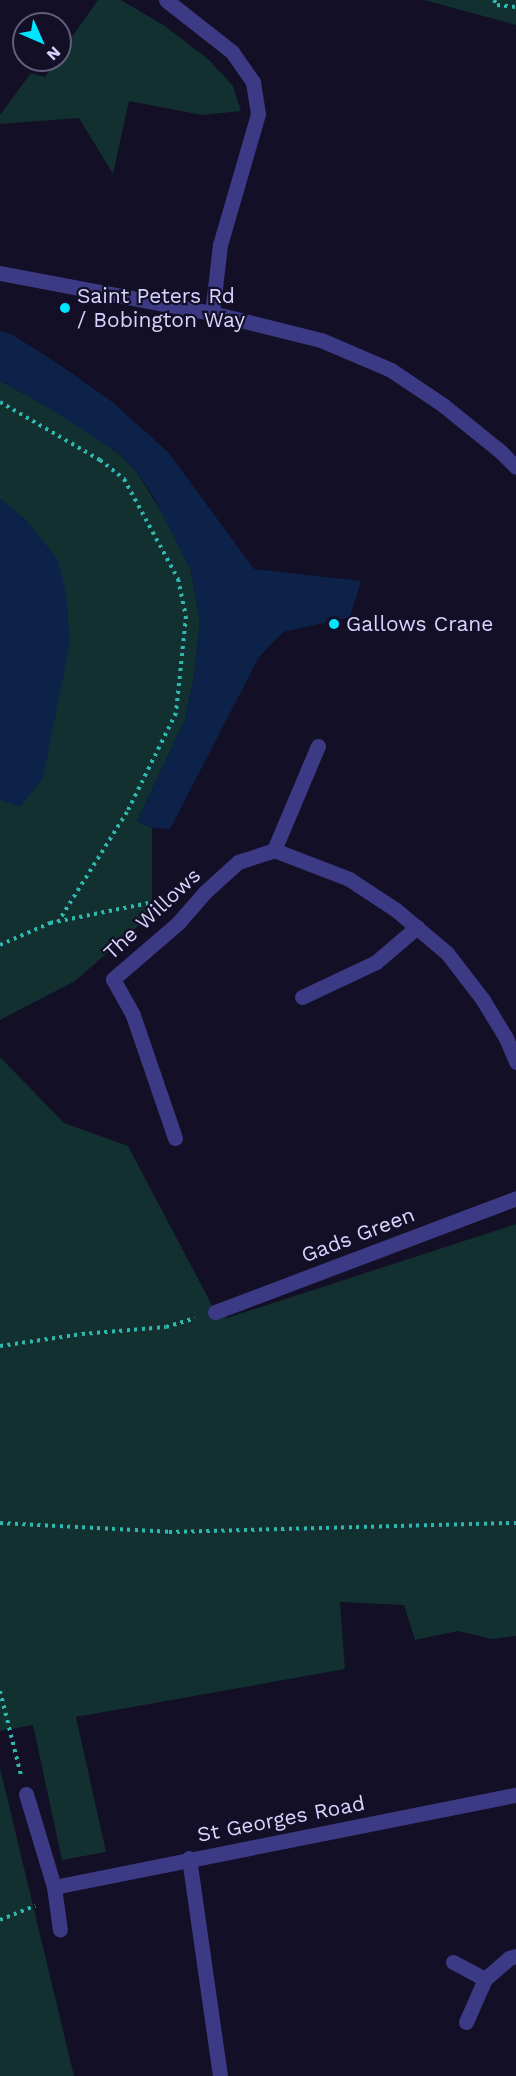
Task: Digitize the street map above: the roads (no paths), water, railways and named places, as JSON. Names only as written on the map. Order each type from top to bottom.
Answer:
[{"type":"street","points":[[166,0],[232,52],[253,82],[258,114],[220,245],[212,313]]},
{"type":"street","points":[[0,273],[212,313],[321,340],[391,370],[443,405],[516,467]]},
{"type":"street","points":[[318,746],[274,849],[350,879],[417,927],[447,953],[483,1000],[506,1038],[516,1062]]},
{"type":"street","name":"The Willows","points":[[175,1138],[133,1015],[114,979],[178,923],[205,892],[238,862],[274,849]]},
{"type":"street","points":[[302,998],[376,962],[417,927]]},
{"type":"street","name":"Gads Green","points":[[215,1312],[516,1198]]},
{"type":"street","points":[[26,1794],[55,1892],[60,1930]]},
{"type":"street","name":"St Georges Road","points":[[55,1892],[189,1858],[516,1795]]},
{"type":"street","points":[[189,1858],[220,2076]]},
{"type":"street","points":[[466,2022],[485,1979],[509,1958],[516,1956]]},
{"type":"street","points":[[453,1962],[485,1979]]},
{"type":"water","points":[[0,331],[11,334],[57,363],[111,401],[168,452],[254,569],[361,581],[350,617],[283,632],[259,657],[170,829],[152,828],[137,821],[185,720],[194,676],[200,621],[191,571],[153,496],[137,472],[121,455],[41,403],[0,381]]},
{"type":"water","points":[[0,498],[27,521],[58,560],[66,592],[70,643],[43,778],[20,807],[0,800]]},
{"type":"place","name":"Saint Peters Rd / Bobington Way","points":[[65,308]]},
{"type":"place","name":"Gallows Crane","points":[[334,624]]}]
